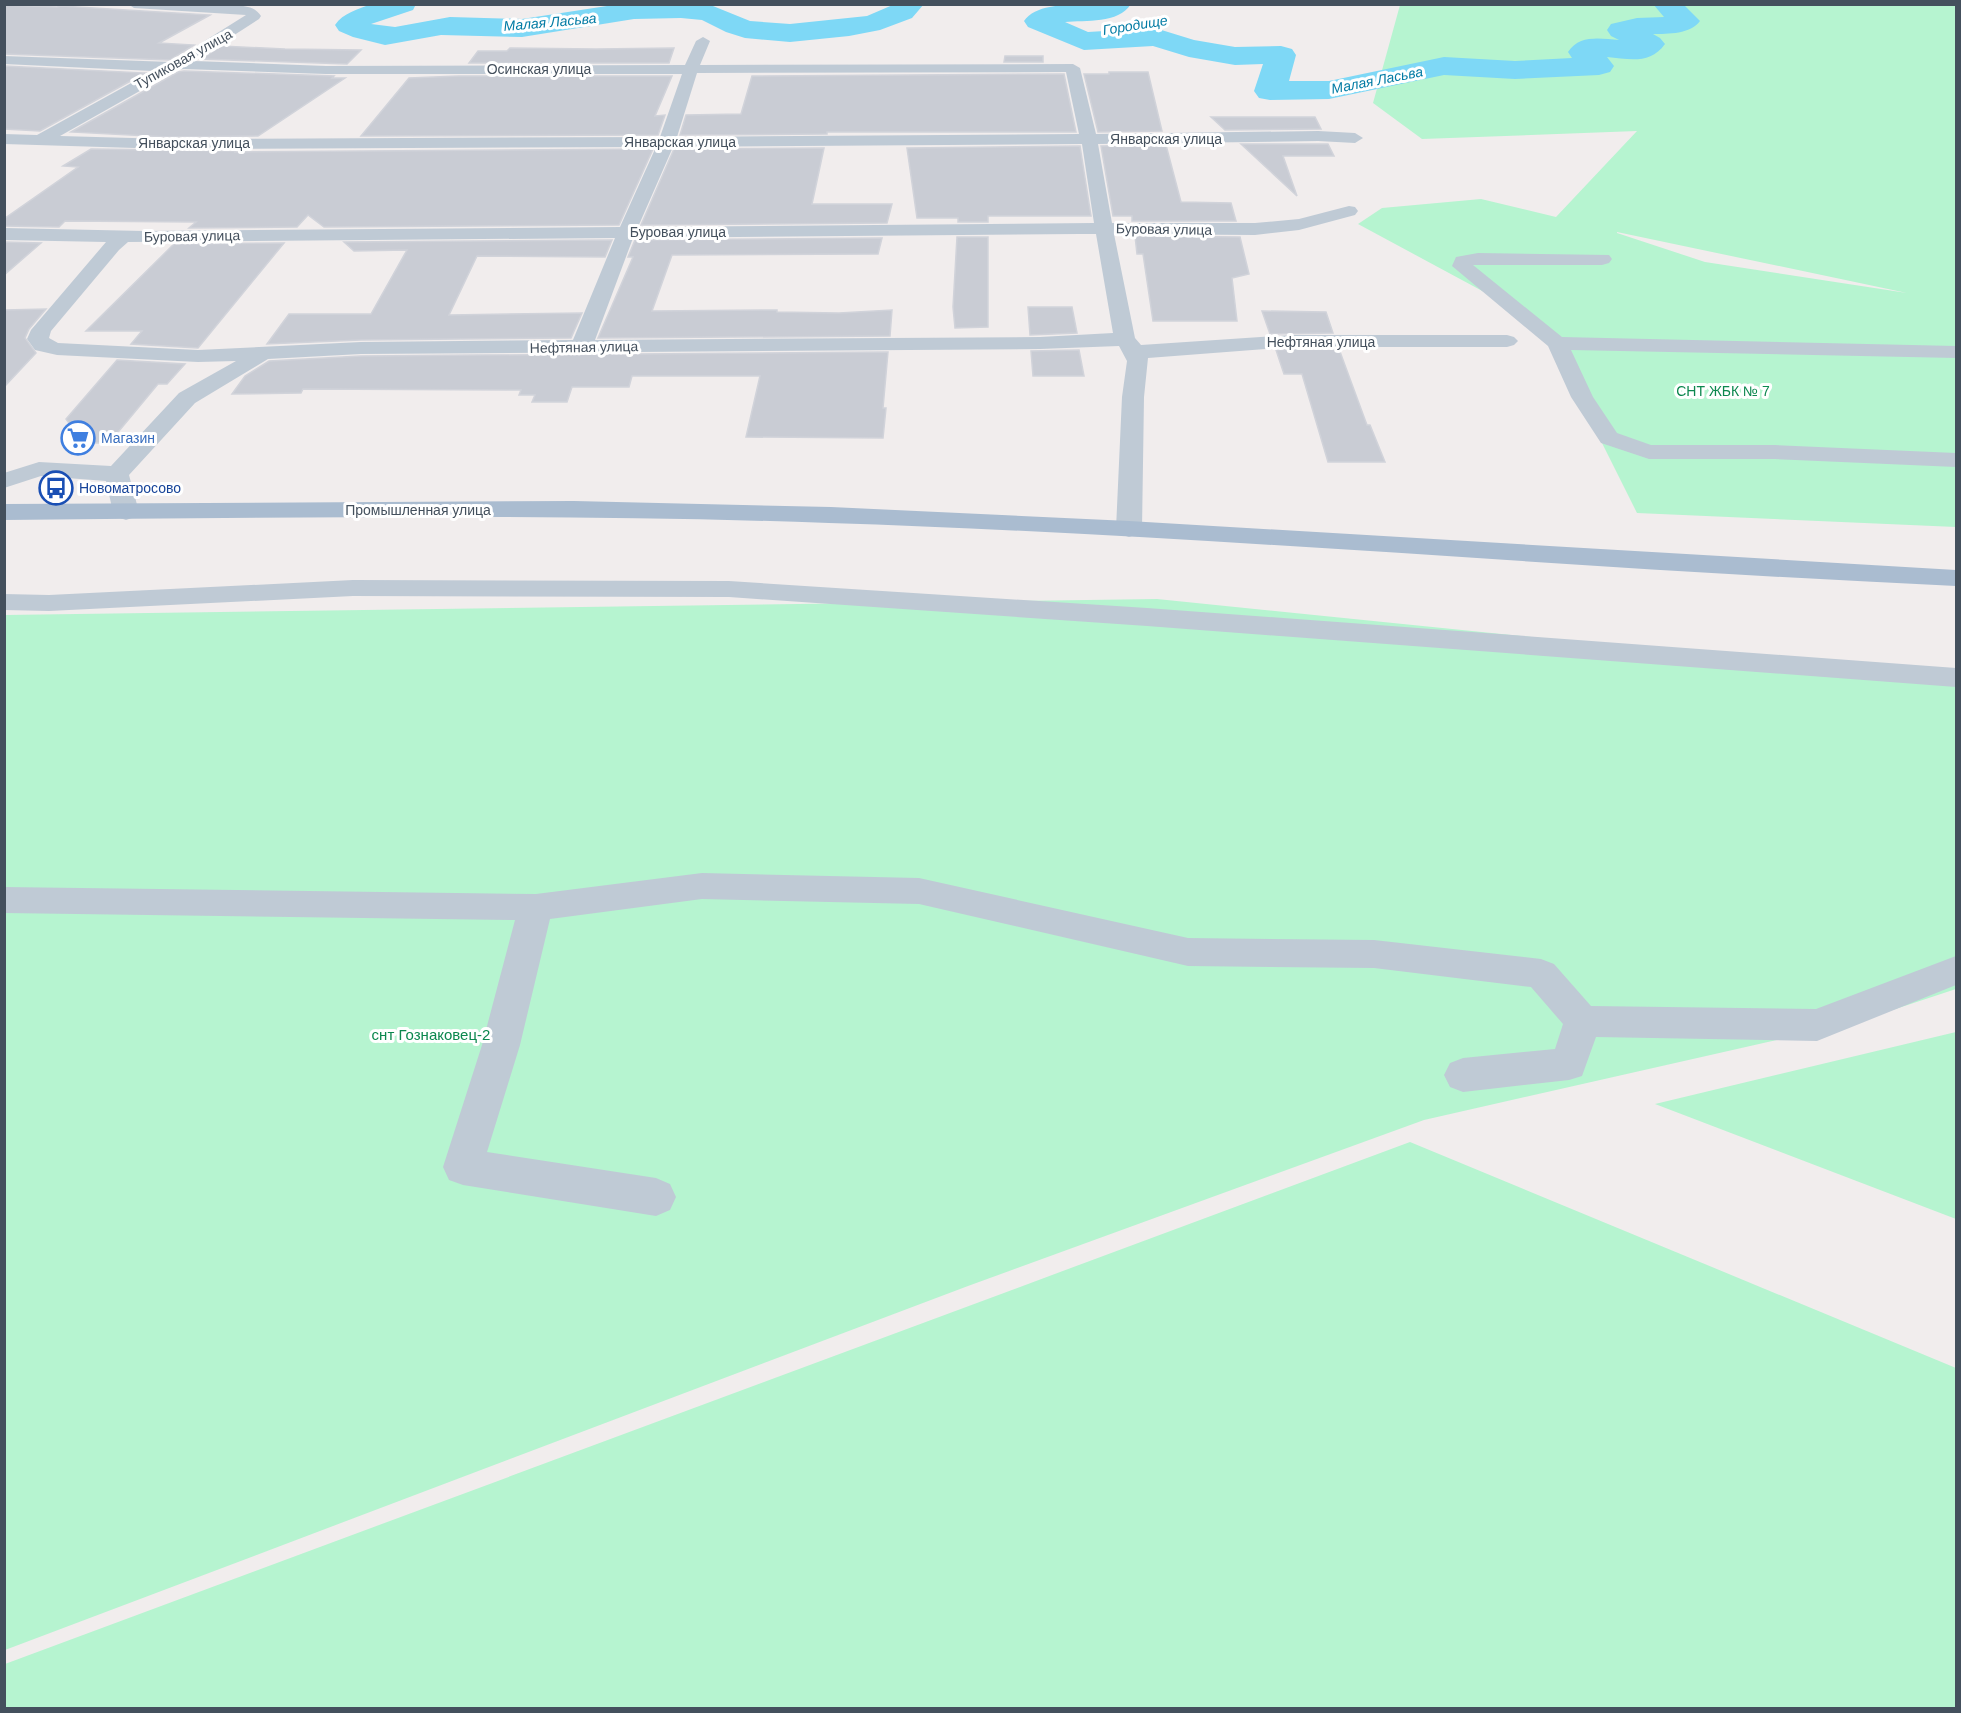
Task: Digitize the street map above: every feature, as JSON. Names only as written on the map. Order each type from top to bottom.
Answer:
[{"type":"main road","name":"Промышленная улица","points":[[4,512],[574,509],[831,515],[1956,578]]},
{"type":"street","name":"Тупиковая улица","points":[[13,156],[171,67],[248,22],[254,16],[249,11],[223,7],[134,4]]},
{"type":"street","points":[[581,348],[626,232],[667,141],[691,69],[703,41]]},
{"type":"street","name":"Осинская улица","points":[[4,60],[171,67],[184,65],[326,70],[1073,68],[1089,140]]},
{"type":"street","name":"Январская улица","points":[[4,139],[119,144],[1089,140],[1318,136],[1355,138]]},
{"type":"street","points":[[1089,140],[1104,228],[1130,346],[1138,361],[1133,397],[1130,530]]},
{"type":"street","name":"Буровая улица","points":[[4,234],[123,237],[1104,228],[1255,229],[1299,224],[1349,211]]},
{"type":"street","name":"Нефтяная улица","points":[[123,237],[112,246],[41,330],[38,339],[43,345],[57,350],[109,354],[198,356],[351,349],[581,348],[689,344],[1040,343],[1197,346],[1303,341],[1507,341]]},
{"type":"street","points":[[1602,259],[1478,259],[1463,261],[1462,266],[1557,343],[1582,397],[1609,438],[1649,452],[1775,452],[1956,460]]},
{"type":"street","points":[[1557,343],[1956,351]]},
{"type":"street","points":[[117,474],[187,398],[264,353]]},
{"type":"street","points":[[4,481],[39,469],[117,474]]},
{"type":"street","points":[[117,474],[126,512]]},
{"type":"street","points":[[4,602],[49,603],[353,588],[729,589],[1147,617],[1956,678]]},
{"type":"street","points":[[4,900],[536,907],[702,886],[919,891],[1188,952],[1374,954],[1540,974],[1582,1021],[1817,1025],[1956,970]]},
{"type":"street","points":[[536,907],[501,1045],[463,1167],[656,1197]]},
{"type":"street","points":[[1463,1075],[1569,1064],[1582,1021]]},
{"type":"green space","name":"СНТ ЖБК № 7","points":[[1400,5],[1956,5],[1956,527],[1637,513],[1552,343],[1499,300],[1358,224],[1382,208],[1481,199],[1556,217],[1637,131],[1422,139],[1373,103]],"holes":[[[1617,232],[1907,293],[1705,262]]]},
{"type":"green space","name":"снт Гознаковец-2","points":[[1157,599],[1956,680],[1956,989],[1856,1022],[1424,1120],[968,1286],[5,1650],[5,615]]},
{"type":"green space","points":[[1956,1032],[1956,1219],[1655,1104]]},
{"type":"green space","points":[[1410,1142],[1956,1368],[1956,1708],[5,1708],[5,1664]]},
{"type":"building","points":[[4,5],[210,15],[159,43],[194,45],[170,60],[4,54]]},
{"type":"building","points":[[221,46],[361,50],[347,64],[201,59]]},
{"type":"building","points":[[510,48],[674,48],[669,63],[469,63],[478,51],[507,51]]},
{"type":"building","points":[[1005,56],[1043,56],[1043,62],[1004,62]]},
{"type":"building","points":[[4,66],[145,73],[40,131],[4,129]]},
{"type":"building","points":[[178,72],[345,78],[258,136],[168,137],[71,132]]},
{"type":"building","points":[[1109,72],[1148,72],[1162,131],[1098,132],[1084,74],[1109,74]]},
{"type":"building","points":[[1064,74],[1076,132],[827,132],[827,134],[680,135],[686,115],[741,114],[752,76]]},
{"type":"building","points":[[672,76],[655,116],[665,115],[658,135],[361,136],[409,78]]},
{"type":"building","points":[[1211,117],[1315,117],[1321,129],[1225,130]]},
{"type":"building","points":[[1241,144],[1328,144],[1334,156],[1283,156],[1297,196]]},
{"type":"building","points":[[1166,145],[1181,202],[1231,203],[1236,221],[1132,221],[1132,216],[1113,216],[1101,146]]},
{"type":"building","points":[[1080,146],[1091,216],[988,216],[988,222],[958,222],[958,218],[917,218],[907,148]]},
{"type":"building","points":[[824,148],[812,204],[892,204],[887,223],[641,225],[674,149]]},
{"type":"building","points":[[91,149],[236,151],[234,152],[653,149],[619,225],[324,227],[308,215],[297,227],[189,228],[196,222],[65,221],[59,227],[4,226],[4,219],[78,167],[63,166]]},
{"type":"building","points":[[1135,236],[1240,237],[1249,274],[1232,278],[1237,321],[1153,321],[1143,254],[1137,254]]},
{"type":"building","points":[[957,237],[988,237],[988,327],[955,328],[953,307]]},
{"type":"building","points":[[882,238],[878,254],[672,255],[652,311],[777,310],[777,312],[839,313],[892,310],[890,336],[598,338],[633,257],[628,257],[635,240]]},
{"type":"building","points":[[612,240],[605,257],[477,256],[449,315],[582,313],[571,338],[361,340],[267,344],[289,314],[371,314],[407,250],[354,251],[344,242]]},
{"type":"building","points":[[4,242],[41,243],[4,275]]},
{"type":"building","points":[[284,243],[198,348],[131,344],[142,331],[86,331],[174,244]]},
{"type":"building","points":[[1028,307],[1072,307],[1077,333],[1030,335]]},
{"type":"building","points":[[46,309],[29,329],[25,338],[36,353],[4,387],[4,310]]},
{"type":"building","points":[[1262,311],[1326,312],[1333,333],[1270,334]]},
{"type":"building","points":[[1339,349],[1367,425],[1370,425],[1385,462],[1328,462],[1302,374],[1284,374],[1276,350]]},
{"type":"building","points":[[1079,350],[1084,376],[1033,376],[1031,351]]},
{"type":"building","points":[[888,352],[883,438],[746,437],[760,376],[632,376],[629,387],[572,387],[567,402],[532,402],[535,395],[519,395],[521,390],[303,389],[301,393],[232,394],[245,376],[269,361],[361,356]]},
{"type":"building","points":[[117,360],[185,364],[167,384],[158,384],[109,443],[84,443],[66,419]]},
{"type":"waterway","name":"Малая Ласьва","points":[[403,4],[364,16],[349,25],[375,35],[395,36],[441,26],[522,28],[615,13],[676,9],[708,13],[745,29],[769,33],[790,33],[827,31],[870,24],[903,12],[911,4]]},
{"type":"waterway","name":"Малая Ласьва","points":[[1118,4],[1101,11],[1059,14],[1038,21],[1084,41],[1155,37],[1189,48],[1235,56],[1281,55],[1270,91],[1329,90],[1444,66],[1515,70],[1599,66],[1583,52],[1592,47],[1642,51],[1650,44],[1621,30],[1686,21],[1666,4]]},
{"type":"place","name":"Магазин","points":[[78,438]]},
{"type":"place","name":"Новоматросово","points":[[56,488]]},
{"type":"water label","name":"Городище","points":[[1135,25]]}]
